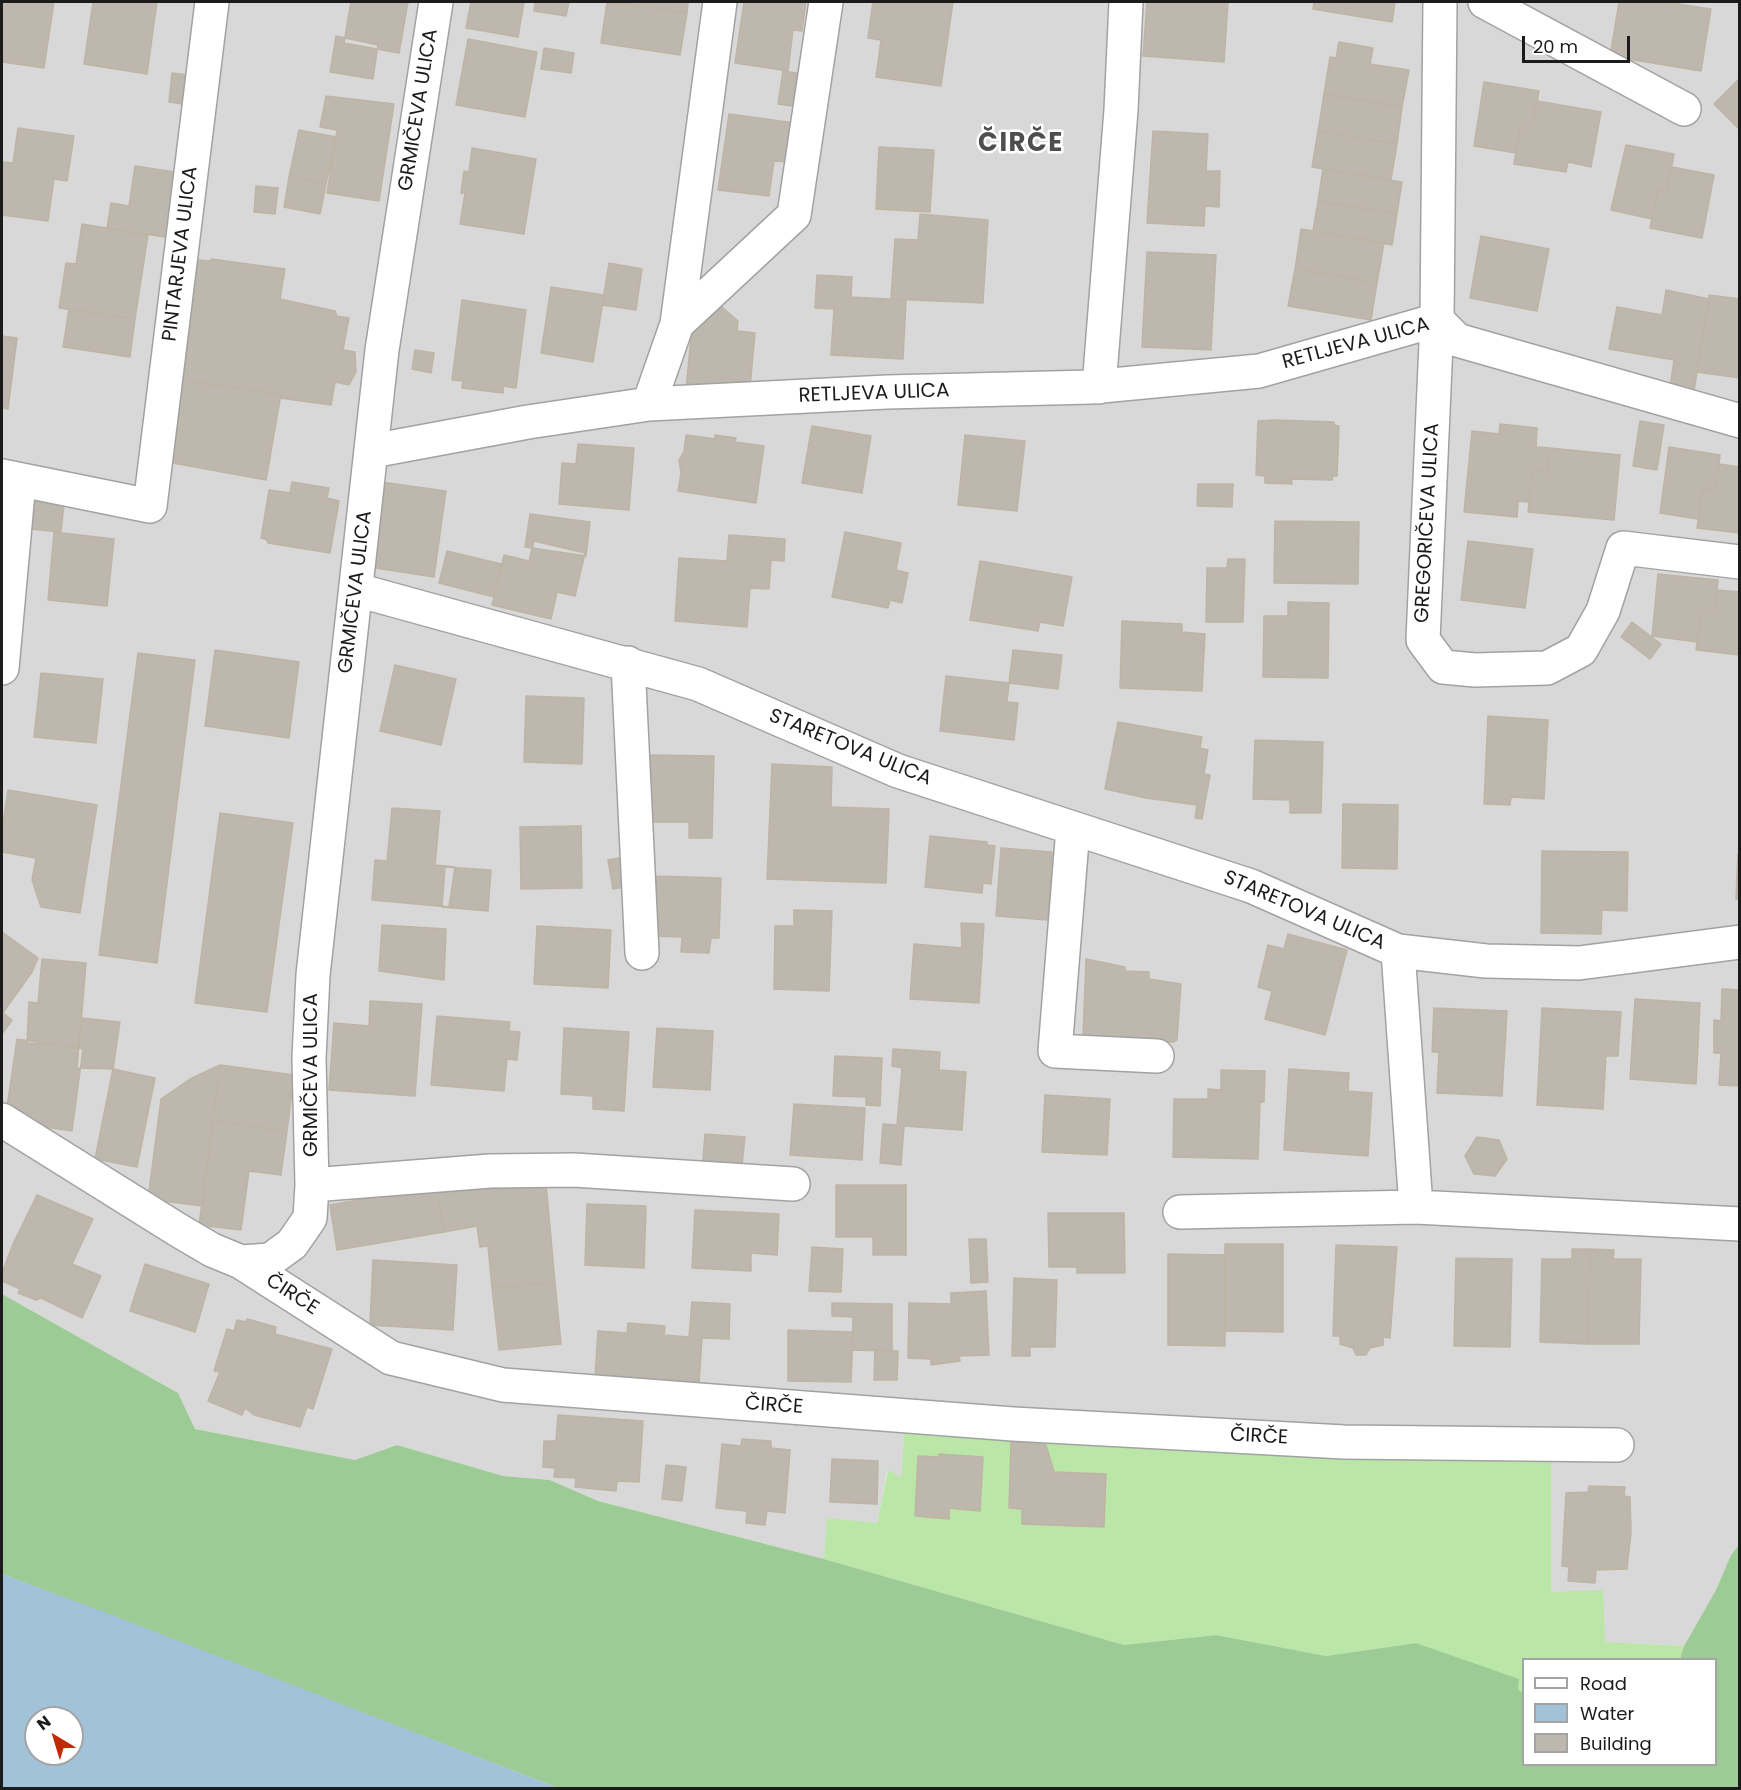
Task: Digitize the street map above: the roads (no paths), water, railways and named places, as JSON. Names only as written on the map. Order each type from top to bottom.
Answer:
[{"type":"street","name":"PINTARJEVA ULICA","points":[[10,478],[150,506],[212,2]]},
{"type":"street","name":"GRMIČEVA ULICA","points":[[241,1262],[270,1260],[292,1244],[310,1218],[312,1185],[309,1058],[313,975],[382,350],[436,2]]},
{"type":"street","points":[[649,404],[677,324],[720,2]]},
{"type":"street","points":[[677,324],[794,215],[826,2]]},
{"type":"street","points":[[1099,387],[1121,110],[1126,2]]},
{"type":"street","name":"GREGORIČEVA ULICA","points":[[1440,2],[1437,320],[1423,640],[1443,667],[1475,670],[1547,668],[1581,650],[1603,611],[1623,548],[1740,562]]},
{"type":"street","points":[[1485,2],[1684,109]]},
{"type":"street","name":"RETLJEVA ULICA","points":[[372,451],[528,422],[649,404],[887,392],[1099,387],[1259,371],[1437,320],[1457,340],[1740,421]]},
{"type":"street","points":[[2,668],[10,478]]},
{"type":"street","name":"STARETOVA ULICA","points":[[357,590],[698,684],[898,771],[1251,885],[1398,951],[1486,961],[1579,963],[1740,942]]},
{"type":"street","points":[[628,663],[642,953]]},
{"type":"street","points":[[1073,828],[1055,1051],[1157,1056]]},
{"type":"street","name":"STARETOVA ULICA","points":[[1398,951],[1416,1207]]},
{"type":"street","name":"ČIRČE","points":[[2,1120],[186,1235],[212,1250],[241,1262],[391,1358],[503,1385],[1048,1426],[1344,1442],[1617,1445]]},
{"type":"street","name":"GRMIČEVA ULICA","points":[[312,1185],[490,1170],[574,1170],[793,1184]]},
{"type":"street","points":[[1180,1212],[1416,1207],[1740,1224]]},
{"type":"water","points":[[2,1574],[112,1615],[558,1788],[2,1788]]},
{"type":"district","name":"ČIRČE","points":[[1021,144]]}]
